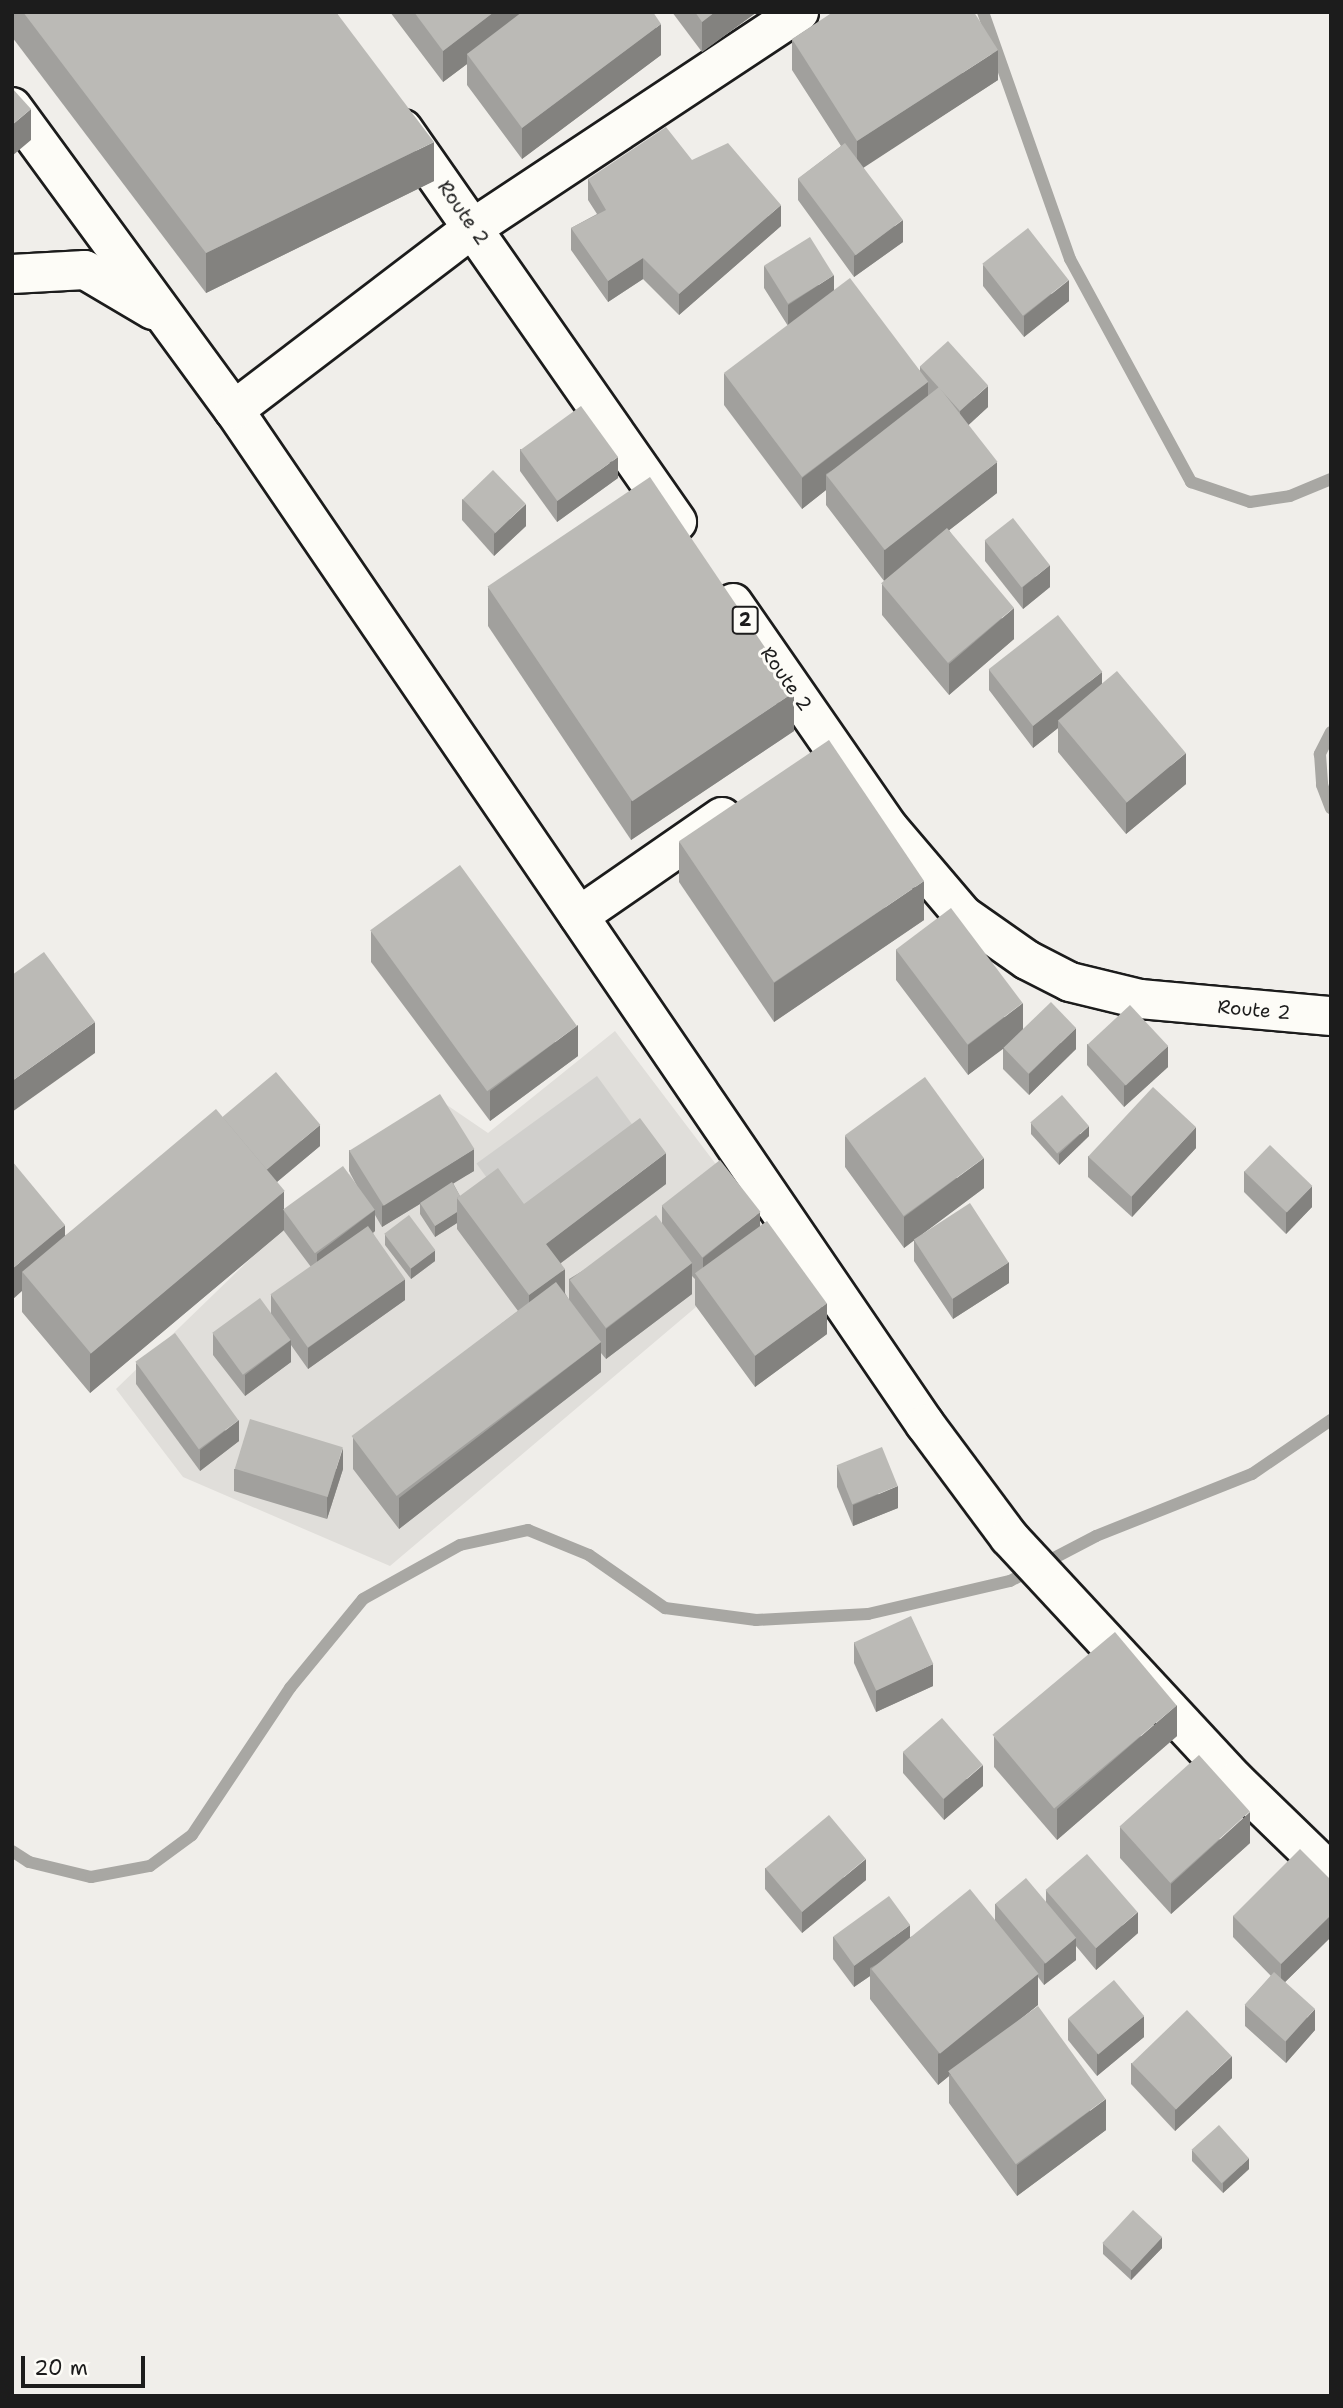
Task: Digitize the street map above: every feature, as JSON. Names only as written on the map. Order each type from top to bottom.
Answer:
[{"type":"main road","points":[[234,410],[473,228],[799,12]]},
{"type":"main road","name":"Route 2","points":[[386,103],[889,828],[963,915],[1027,960],[1070,982],[1140,999],[1322,1015]]},
{"type":"main road","points":[[12,107],[175,325],[925,1424],[1009,1537],[1047,1581],[1236,1781],[1331,1873]]},
{"type":"main road","points":[[12,274],[85,270],[124,289],[175,325]]},
{"type":"main road","points":[[796,766],[830,742]]},
{"type":"main road","points":[[579,916],[750,798]]},
{"type":"shaded area","points":[[615,1031],[774,1241],[390,1566],[183,1477],[116,1389],[281,1229],[441,1101],[488,1133]]},
{"type":"shaded area","points":[[597,1076],[642,1137],[521,1225],[476,1164]]},
{"type":"building","points":[[23,12],[336,12],[434,142],[206,253]]},
{"type":"building","points":[[414,12],[494,12],[443,51]]},
{"type":"building","points":[[522,12],[653,12],[661,24],[522,128],[467,54]]},
{"type":"building","points":[[695,12],[715,12],[702,22]]},
{"type":"building","points":[[833,12],[974,12],[998,50],[857,141],[792,39]]},
{"type":"building","points":[[12,88],[31,109],[12,125]]},
{"type":"building","points":[[666,127],[692,160],[728,143],[781,205],[679,294],[643,258],[608,281],[571,228],[606,210],[588,179]]},
{"type":"building","points":[[845,143],[903,220],[856,255],[798,179]]},
{"type":"building","points":[[1028,228],[1069,280],[1023,316],[982,264]]},
{"type":"building","points":[[810,237],[834,275],[788,304],[764,266]]},
{"type":"building","points":[[850,278],[928,382],[802,477],[724,373]]},
{"type":"building","points":[[948,341],[988,386],[960,411],[920,366]]},
{"type":"building","points":[[939,387],[997,462],[885,550],[826,475]]},
{"type":"building","points":[[581,406],[618,457],[557,501],[520,450]]},
{"type":"building","points":[[493,470],[526,504],[495,533],[463,499]]},
{"type":"building","points":[[650,477],[795,692],[632,801],[488,587]]},
{"type":"building","points":[[1013,518],[1050,565],[1022,587],[985,540]]},
{"type":"building","points":[[947,528],[1014,608],[948,663],[881,583]]},
{"type":"building","points":[[1058,615],[1102,672],[1033,726],[989,669]]},
{"type":"building","points":[[1117,671],[1186,753],[1127,802],[1058,720]]},
{"type":"building","points":[[829,740],[924,881],[774,982],[679,841]]},
{"type":"building","points":[[460,865],[577,1026],[487,1091],[370,930]]},
{"type":"building","points":[[951,908],[1023,1003],[968,1045],[896,950]]},
{"type":"building","points":[[44,952],[95,1022],[12,1081],[12,975]]},
{"type":"building","points":[[1051,1002],[1076,1028],[1029,1074],[1004,1048]]},
{"type":"building","points":[[1130,1005],[1168,1046],[1126,1086],[1088,1045]]},
{"type":"building","points":[[276,1072],[320,1125],[267,1170],[222,1117]]},
{"type":"building","points":[[925,1077],[984,1158],[904,1216],[845,1135]]},
{"type":"building","points":[[1153,1087],[1196,1127],[1131,1197],[1088,1156]]},
{"type":"building","points":[[440,1094],[474,1149],[384,1206],[349,1151]]},
{"type":"building","points":[[1062,1095],[1089,1126],[1057,1153],[1030,1123]]},
{"type":"building","points":[[216,1109],[285,1191],[91,1354],[22,1272]]},
{"type":"building","points":[[640,1118],[666,1153],[546,1244],[565,1269],[529,1295],[457,1198],[498,1168],[524,1204]]},
{"type":"building","points":[[1270,1145],[1312,1186],[1287,1213],[1244,1172]]},
{"type":"building","points":[[720,1160],[761,1212],[702,1258],[662,1206]]},
{"type":"building","points":[[12,1161],[65,1225],[12,1269]]},
{"type":"building","points":[[343,1166],[375,1210],[315,1253],[283,1209]]},
{"type":"building","points":[[452,1182],[460,1196],[457,1198],[457,1212],[435,1226],[420,1203]]},
{"type":"building","points":[[970,1203],[1009,1263],[952,1299],[914,1239]]},
{"type":"building","points":[[409,1215],[435,1250],[411,1269],[384,1234]]},
{"type":"building","points":[[656,1215],[692,1263],[606,1328],[570,1280]]},
{"type":"building","points":[[767,1221],[827,1304],[755,1356],[695,1273]]},
{"type":"building","points":[[368,1226],[405,1279],[308,1348],[271,1294]]},
{"type":"building","points":[[556,1282],[601,1342],[397,1496],[352,1436]]},
{"type":"building","points":[[260,1298],[291,1340],[243,1375],[212,1333]]},
{"type":"building","points":[[175,1333],[238,1420],[199,1449],[135,1362]]},
{"type":"building","points":[[250,1419],[343,1447],[328,1497],[235,1469]]},
{"type":"building","points":[[882,1447],[898,1486],[852,1504],[837,1465]]},
{"type":"building","points":[[911,1616],[933,1664],[876,1691],[854,1643]]},
{"type":"building","points":[[1115,1632],[1177,1706],[1054,1808],[992,1735]]},
{"type":"building","points":[[942,1718],[983,1765],[943,1799],[903,1752]]},
{"type":"building","points":[[1199,1755],[1250,1811],[1170,1883],[1119,1827]]},
{"type":"building","points":[[829,1815],[866,1859],[802,1912],[765,1868]]},
{"type":"building","points":[[1300,1849],[1331,1880],[1331,1915],[1281,1964],[1233,1916]]},
{"type":"building","points":[[1087,1854],[1138,1912],[1096,1948],[1045,1890]]},
{"type":"building","points":[[1026,1878],[1076,1938],[1045,1963],[995,1904]]},
{"type":"building","points":[[970,1889],[1039,1974],[940,2054],[871,1969]]},
{"type":"building","points":[[889,1896],[910,1925],[854,1966],[833,1937]]},
{"type":"building","points":[[1274,1972],[1315,2009],[1285,2042],[1245,2005]]},
{"type":"building","points":[[1114,1980],[1144,2016],[1098,2055],[1068,2019]]},
{"type":"building","points":[[1038,2006],[1106,2099],[1016,2164],[948,2071]]},
{"type":"building","points":[[1187,2010],[1231,2056],[1176,2110],[1132,2063]]},
{"type":"building","points":[[1219,2125],[1249,2158],[1222,2183],[1192,2150]]},
{"type":"building","points":[[1133,2210],[1162,2237],[1132,2270],[1102,2243]]},
{"type":"waterway","points":[[983,12],[1070,259],[1191,482],[1250,502],[1290,496],[1331,479]]},
{"type":"waterway","points":[[1331,732],[1320,754],[1322,785],[1331,808]]},
{"type":"waterway","points":[[12,1851],[29,1862],[91,1877],[150,1866],[192,1835],[290,1688],[363,1599],[460,1545],[528,1530],[589,1555],[665,1608],[756,1620],[868,1614],[1010,1581],[1096,1536],[1252,1474],[1331,1420]]}]
